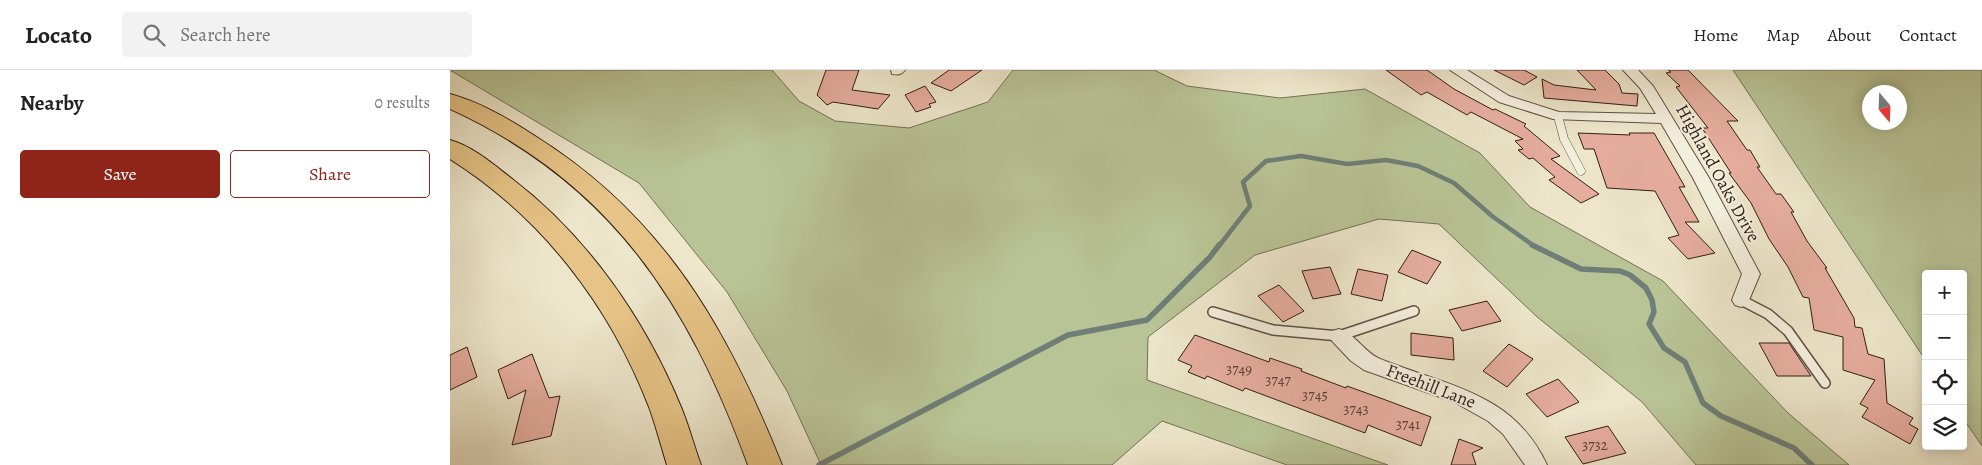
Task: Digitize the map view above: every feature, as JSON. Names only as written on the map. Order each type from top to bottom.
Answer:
[{"type":"highway","points":[[450,100],[498,124],[561,165],[592,190],[640,238],[668,272],[718,356],[750,425],[765,465]]},
{"type":"highway","points":[[450,148],[512,191],[555,231],[592,278],[623,322],[648,371],[665,408],[684,465]]},
{"type":"street","points":[[1457,70],[1504,99],[1558,116],[1665,119]]},
{"type":"street","name":"Highland Oaks Drive","points":[[1630,70],[1646,86],[1701,178],[1751,274],[1741,300]]},
{"type":"street","name":"Freehill Lane","points":[[1339,336],[1370,363],[1467,398],[1489,410],[1506,422],[1520,438],[1536,465]]},
{"type":"lane","points":[[1558,116],[1564,139],[1581,171]]},
{"type":"lane","points":[[1741,300],[1768,314],[1788,331],[1825,383]]},
{"type":"lane","points":[[1212,312],[1272,330],[1339,336],[1374,326],[1414,311]]},
{"type":"green space","points":[[450,70],[772,70],[799,101],[835,121],[909,128],[988,102],[1013,70],[1154,70],[1187,86],[1280,98],[1365,89],[1480,153],[1530,207],[1663,281],[1788,413],[1849,465],[1696,465],[1642,402],[1536,316],[1439,224],[1379,219],[1255,255],[1148,337],[1147,380],[1388,465],[1287,465],[1162,421],[1112,465],[821,465],[787,391],[727,292],[639,183]]},
{"type":"green space","points":[[1733,70],[1982,70],[1982,446],[1967,424],[1967,270],[1922,270],[1922,355]]},
{"type":"building","points":[[826,70],[859,70],[852,90],[890,95],[878,109],[833,102],[827,105],[817,95]]},
{"type":"building","points":[[949,70],[982,70],[951,91],[931,83]]},
{"type":"building","points":[[1386,70],[1427,70],[1454,89],[1493,110],[1495,109],[1526,124],[1524,126],[1560,156],[1551,159],[1599,194],[1581,203],[1549,180],[1555,177],[1533,158],[1529,159],[1518,150],[1523,149],[1515,141],[1523,139],[1471,112],[1467,115],[1427,92],[1421,95]]},
{"type":"building","points":[[1494,70],[1524,70],[1537,77],[1524,85]]},
{"type":"building","points":[[1577,70],[1605,70],[1619,84],[1622,93],[1638,94],[1637,106],[1544,98],[1542,79],[1554,85],[1596,90]]},
{"type":"building","points":[[1668,70],[1688,70],[1738,121],[1727,121],[1747,150],[1750,150],[1760,167],[1757,167],[1776,194],[1781,194],[1794,212],[1791,212],[1807,241],[1827,268],[1825,268],[1854,318],[1855,327],[1862,328],[1868,354],[1884,359],[1887,403],[1913,418],[1909,424],[1918,429],[1910,444],[1862,417],[1868,408],[1860,404],[1875,380],[1843,370],[1843,337],[1814,330],[1809,298],[1803,297],[1788,267],[1769,239],[1751,203],[1729,173],[1731,173],[1702,128],[1708,128],[1676,87],[1680,86],[1666,73],[1671,72]]},
{"type":"building","points":[[925,86],[936,102],[929,104],[931,107],[916,112],[905,95]]},
{"type":"building","points":[[1578,133],[1630,135],[1629,133],[1654,133],[1685,187],[1679,187],[1699,222],[1685,222],[1715,253],[1688,259],[1668,238],[1679,235],[1655,191],[1607,188],[1594,149],[1584,149]]},
{"type":"building","points":[[1412,250],[1441,262],[1427,284],[1398,272]]},
{"type":"building","points":[[1330,267],[1341,294],[1313,299],[1302,271]]},
{"type":"building","points":[[1358,269],[1388,275],[1382,301],[1351,294]]},
{"type":"building","points":[[1279,285],[1304,311],[1283,322],[1258,296]]},
{"type":"building","points":[[1487,301],[1501,321],[1462,331],[1449,310]]},
{"type":"building","points":[[1411,333],[1453,338],[1454,360],[1411,355]]},
{"type":"building","points":[[1195,335],[1269,362],[1270,358],[1302,369],[1301,371],[1346,388],[1347,386],[1431,417],[1421,446],[1368,425],[1365,433],[1245,388],[1243,391],[1207,376],[1205,379],[1188,372],[1192,366],[1178,360]]},
{"type":"building","points":[[1759,343],[1789,343],[1811,376],[1777,376]]},
{"type":"building","points":[[1509,344],[1533,359],[1507,387],[1483,371]]},
{"type":"building","points":[[467,347],[477,377],[450,390],[450,355]]},
{"type":"building","points":[[532,354],[549,398],[560,396],[551,436],[512,445],[526,390],[508,399],[498,370]]},
{"type":"building","points":[[1558,379],[1579,402],[1547,417],[1526,394]]},
{"type":"building","points":[[1608,426],[1626,453],[1583,464],[1565,437]]},
{"type":"building","points":[[1459,439],[1483,448],[1472,453],[1476,465],[1451,465]]},
{"type":"waterway","points":[[1219,246],[1250,206],[1243,182],[1266,161],[1301,156],[1347,164],[1386,160],[1418,166],[1454,183],[1492,216],[1534,246]]},
{"type":"waterway","points":[[819,465],[1068,335],[1147,320],[1210,257],[1219,245]]},
{"type":"waterway","points":[[1534,246],[1581,269],[1620,271],[1630,275],[1646,288],[1652,300],[1654,312],[1649,324],[1664,348],[1685,362],[1703,403],[1721,416],[1794,448],[1812,465]]}]
